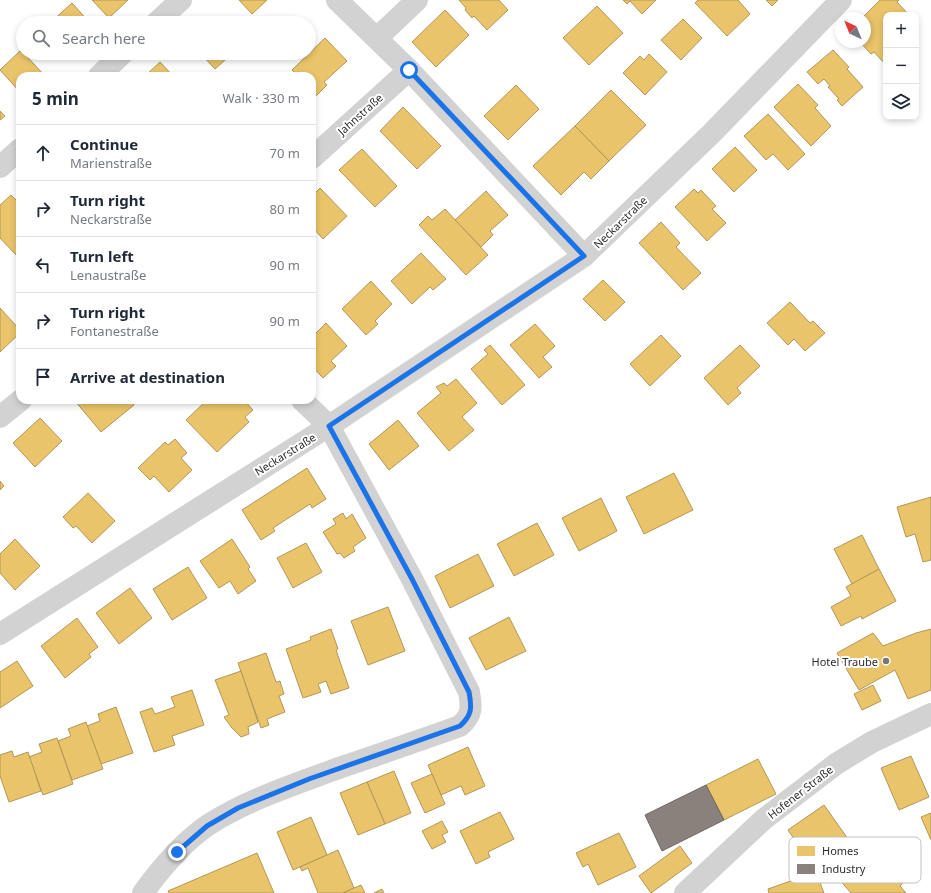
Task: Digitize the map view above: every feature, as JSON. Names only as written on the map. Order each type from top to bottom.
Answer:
[{"type":"street","points":[[164,16],[181,0]]},
{"type":"street","points":[[337,0],[409,70],[584,256]]},
{"type":"street","points":[[377,38],[417,0]]},
{"type":"street","name":"Neckarstraße","points":[[0,634],[329,426],[584,256],[711,134],[841,0]]},
{"type":"street","points":[[102,72],[115,60]]},
{"type":"street","name":"Jahnstraße","points":[[316,154],[409,70]]},
{"type":"street","points":[[0,167],[16,153]]},
{"type":"street","points":[[0,417],[16,404]]},
{"type":"street","points":[[143,893],[156,875],[177,852],[207,826],[238,808],[309,779],[460,726],[466,720],[470,712],[471,704],[469,692],[412,579],[329,426],[306,404]]},
{"type":"street","name":"Hofener Straße","points":[[685,893],[764,819],[836,764],[872,742],[931,714]]},
{"type":"building: Homes","points":[[92,0],[128,0],[111,16],[107,16]]},
{"type":"building: Homes","points":[[239,0],[267,0],[252,14]]},
{"type":"building: Homes","points":[[459,0],[499,0],[508,10],[487,30],[474,16],[472,18]]},
{"type":"building: Homes","points":[[623,0],[656,0],[642,14],[630,1],[627,4]]},
{"type":"building: Homes","points":[[698,0],[738,0],[750,14],[727,36],[695,3]]},
{"type":"building: Homes","points":[[766,0],[778,0],[772,6]]},
{"type":"building: Homes","points":[[880,0],[899,0],[897,2],[906,12],[883,12],[883,62],[874,52],[871,54],[866,48],[871,48],[871,12],[868,12]]},
{"type":"building: Homes","points":[[72,3],[84,16],[58,16]]},
{"type":"building: Homes","points":[[597,6],[623,33],[589,65],[563,38]]},
{"type":"building: Homes","points":[[445,10],[469,35],[436,67],[412,42]]},
{"type":"building: Homes","points":[[683,19],[702,38],[681,60],[661,40]]},
{"type":"building: Homes","points":[[325,38],[347,61],[324,82],[327,85],[316,96],[316,72],[294,72],[292,70],[302,60],[316,60],[316,47]]},
{"type":"building: Homes","points":[[833,50],[849,67],[847,69],[863,87],[842,106],[837,100],[839,99],[828,87],[830,86],[824,79],[818,84],[807,72]]},
{"type":"building: Homes","points":[[649,54],[667,72],[645,95],[623,73],[640,56],[644,60]]},
{"type":"building: Homes","points":[[16,55],[16,60],[30,60],[41,72],[16,72],[16,88],[0,70]]},
{"type":"building: Homes","points":[[207,60],[225,60],[215,69]]},
{"type":"building: Homes","points":[[160,62],[169,72],[149,72]]},
{"type":"building: Homes","points":[[798,84],[818,105],[815,108],[831,126],[811,146],[774,107]]},
{"type":"building: Homes","points":[[516,85],[539,109],[508,140],[484,116]]},
{"type":"building: Homes","points":[[611,90],[646,125],[609,161],[575,126]]},
{"type":"building: Homes","points":[[403,107],[441,146],[417,169],[380,131]]},
{"type":"building: Homes","points":[[0,111],[5,116],[0,120]]},
{"type":"building: Homes","points":[[768,114],[805,154],[788,170],[773,154],[766,160],[744,136]]},
{"type":"building: Homes","points":[[575,126],[609,161],[591,179],[584,172],[561,195],[533,166]]},
{"type":"building: Homes","points":[[735,147],[757,170],[734,192],[712,169]]},
{"type":"building: Homes","points":[[362,149],[397,186],[375,207],[339,170]]},
{"type":"building: Homes","points":[[320,188],[347,216],[323,239],[316,231],[316,192]]},
{"type":"building: Homes","points":[[694,189],[698,193],[701,190],[716,206],[712,209],[726,223],[707,241],[675,207]]},
{"type":"building: Homes","points":[[486,191],[508,215],[490,231],[493,235],[481,247],[455,220]]},
{"type":"building: Homes","points":[[11,195],[16,200],[16,255],[0,238],[0,205]]},
{"type":"building: Homes","points":[[445,209],[488,255],[466,275],[419,225],[428,216],[432,220]]},
{"type":"building: Homes","points":[[661,222],[680,243],[676,247],[701,273],[683,290],[639,243]]},
{"type":"building: Homes","points":[[421,253],[446,279],[433,290],[430,287],[412,304],[391,281]]},
{"type":"building: Homes","points":[[603,280],[625,302],[605,321],[583,299]]},
{"type":"building: Homes","points":[[371,281],[392,304],[375,321],[378,324],[366,335],[342,309]]},
{"type":"building: Homes","points":[[790,302],[810,323],[813,321],[825,333],[805,351],[794,339],[788,345],[767,323]]},
{"type":"building: Homes","points":[[0,308],[16,326],[16,337],[0,352]]},
{"type":"building: Homes","points":[[326,323],[347,346],[331,361],[336,366],[323,378],[316,370],[316,333]]},
{"type":"building: Homes","points":[[535,324],[555,346],[543,357],[552,367],[539,378],[510,345]]},
{"type":"building: Homes","points":[[661,335],[681,356],[650,386],[630,364]]},
{"type":"building: Homes","points":[[490,345],[525,385],[502,405],[471,369],[488,354],[484,350]]},
{"type":"building: Homes","points":[[740,345],[760,366],[737,388],[741,393],[728,405],[704,378]]},
{"type":"building: Homes","points":[[456,379],[477,403],[462,417],[474,430],[449,451],[417,413],[441,393],[436,387],[444,383],[447,386]]},
{"type":"building: Homes","points":[[78,404],[133,404],[134,405],[101,432]]},
{"type":"building: Homes","points":[[203,404],[248,404],[253,410],[245,417],[249,422],[217,452],[186,420]]},
{"type":"building: Homes","points":[[40,418],[62,441],[35,467],[13,443]]},
{"type":"building: Homes","points":[[398,420],[419,446],[389,470],[369,444]]},
{"type":"building: Homes","points":[[175,439],[187,453],[181,458],[192,470],[169,492],[154,476],[150,480],[138,468],[165,442],[168,445]]},
{"type":"building: Homes","points":[[307,468],[326,499],[312,508],[310,504],[273,528],[275,531],[261,540],[242,510]]},
{"type":"building: Homes","points":[[674,473],[693,510],[644,534],[626,497]]},
{"type":"building: Homes","points":[[0,481],[4,486],[0,490]]},
{"type":"building: Homes","points":[[88,493],[115,521],[92,543],[76,526],[73,528],[63,517]]},
{"type":"building: Homes","points":[[931,497],[931,560],[923,562],[915,534],[906,537],[897,507]]},
{"type":"building: Homes","points":[[601,498],[617,531],[579,551],[562,518]]},
{"type":"building: Homes","points":[[343,513],[346,519],[352,514],[366,538],[353,547],[355,551],[344,558],[340,553],[337,554],[323,532],[336,524],[333,519]]},
{"type":"building: Homes","points":[[537,523],[554,555],[514,576],[497,544]]},
{"type":"building: Homes","points":[[862,535],[879,569],[852,584],[834,549]]},
{"type":"building: Homes","points":[[15,539],[40,566],[15,590],[0,573],[0,554]]},
{"type":"building: Homes","points":[[232,539],[250,567],[248,569],[256,581],[238,594],[230,581],[219,588],[200,561]]},
{"type":"building: Homes","points":[[306,543],[322,572],[293,588],[277,558]]},
{"type":"building: Homes","points":[[478,554],[494,586],[450,608],[435,576]]},
{"type":"building: Homes","points":[[188,567],[207,598],[172,620],[153,589]]},
{"type":"building: Homes","points":[[879,569],[896,601],[862,619],[861,616],[841,626],[831,607],[851,596],[846,587]]},
{"type":"building: Homes","points":[[130,588],[152,618],[119,644],[96,613]]},
{"type":"building: Homes","points":[[388,607],[405,651],[368,665],[351,621]]},
{"type":"building: Homes","points":[[509,617],[526,651],[486,670],[469,638]]},
{"type":"building: Homes","points":[[77,618],[98,647],[89,654],[91,657],[65,678],[41,646]]},
{"type":"building: Homes","points":[[331,629],[338,649],[336,650],[349,688],[331,694],[326,681],[318,684],[321,692],[303,698],[286,649],[311,640],[310,637]]},
{"type":"building: Homes","name":"Hotel Traube","points":[[931,629],[931,690],[908,699],[895,670],[859,690],[837,653],[873,633],[883,646],[916,633]]},
{"type":"building: Homes","points":[[266,653],[276,682],[280,681],[284,694],[279,696],[285,712],[267,719],[269,725],[261,728],[238,663]]},
{"type":"building: Homes","points":[[17,661],[33,686],[0,708],[0,672]]},
{"type":"building: Homes","points":[[241,671],[258,722],[248,727],[249,734],[241,737],[224,717],[229,715],[215,680]]},
{"type":"building: Homes","points":[[873,685],[881,701],[862,710],[854,694]]},
{"type":"building: Homes","points":[[192,690],[204,725],[172,736],[175,745],[154,752],[140,712],[152,708],[155,714],[175,707],[171,697]]},
{"type":"building: Homes","points":[[116,707],[133,753],[101,764],[87,726],[100,721],[98,714]]},
{"type":"building: Homes","points":[[86,722],[103,769],[72,780],[58,741],[71,736],[68,729]]},
{"type":"building: Homes","points":[[57,738],[73,784],[43,795],[29,757],[42,752],[39,744]]},
{"type":"building: Homes","points":[[468,747],[485,786],[465,795],[461,786],[441,795],[428,765]]},
{"type":"building: Homes","points":[[12,751],[14,757],[28,752],[41,791],[9,802],[0,776],[0,755]]},
{"type":"building: Homes","points":[[911,756],[929,797],[899,810],[881,768]]},
{"type":"building: Homes","points":[[758,759],[776,794],[724,820],[706,785]]},
{"type":"building: Homes","points":[[394,771],[411,813],[385,824],[367,782]]},
{"type":"building: Homes","points":[[432,774],[445,804],[425,813],[411,783]]},
{"type":"building: Homes","points":[[367,782],[385,824],[358,835],[340,793]]},
{"type":"building: Homes","points":[[824,805],[847,837],[793,837],[788,830]]},
{"type":"building: Homes","points":[[500,812],[514,839],[488,852],[490,857],[476,864],[460,831]]},
{"type":"building: Homes","points":[[931,813],[931,840],[921,817]]},
{"type":"building: Homes","points":[[311,817],[327,855],[293,870],[277,832]]},
{"type":"building: Homes","points":[[442,821],[448,832],[442,835],[446,842],[432,849],[422,831]]},
{"type":"building: Homes","points":[[619,833],[636,867],[598,885],[588,864],[583,867],[576,853]]},
{"type":"building: Homes","points":[[680,846],[692,863],[651,893],[639,876]]},
{"type":"building: Homes","points":[[338,850],[354,888],[343,893],[318,893],[308,868],[302,871],[300,867]]},
{"type":"building: Homes","points":[[257,853],[274,893],[169,893],[168,891]]},
{"type":"building: Homes","points":[[789,882],[789,883],[820,883],[824,893],[769,893],[768,889]]},
{"type":"building: Homes","points":[[842,883],[903,883],[900,886],[906,893],[851,893]]},
{"type":"building: Homes","points":[[361,885],[365,893],[343,893],[354,888]]},
{"type":"building: Homes","points":[[382,889],[384,893],[374,893]]},
{"type":"building: Industry","points":[[706,785],[724,820],[662,851],[645,815]]},
{"type":"place","name":"Hotel Traube","points":[[886,661]]},
{"type":"route","points":[[177,852],[207,826],[238,808],[309,779],[460,726],[466,720],[470,712],[471,704],[469,692],[412,579],[329,426],[584,256],[409,70]]}]
